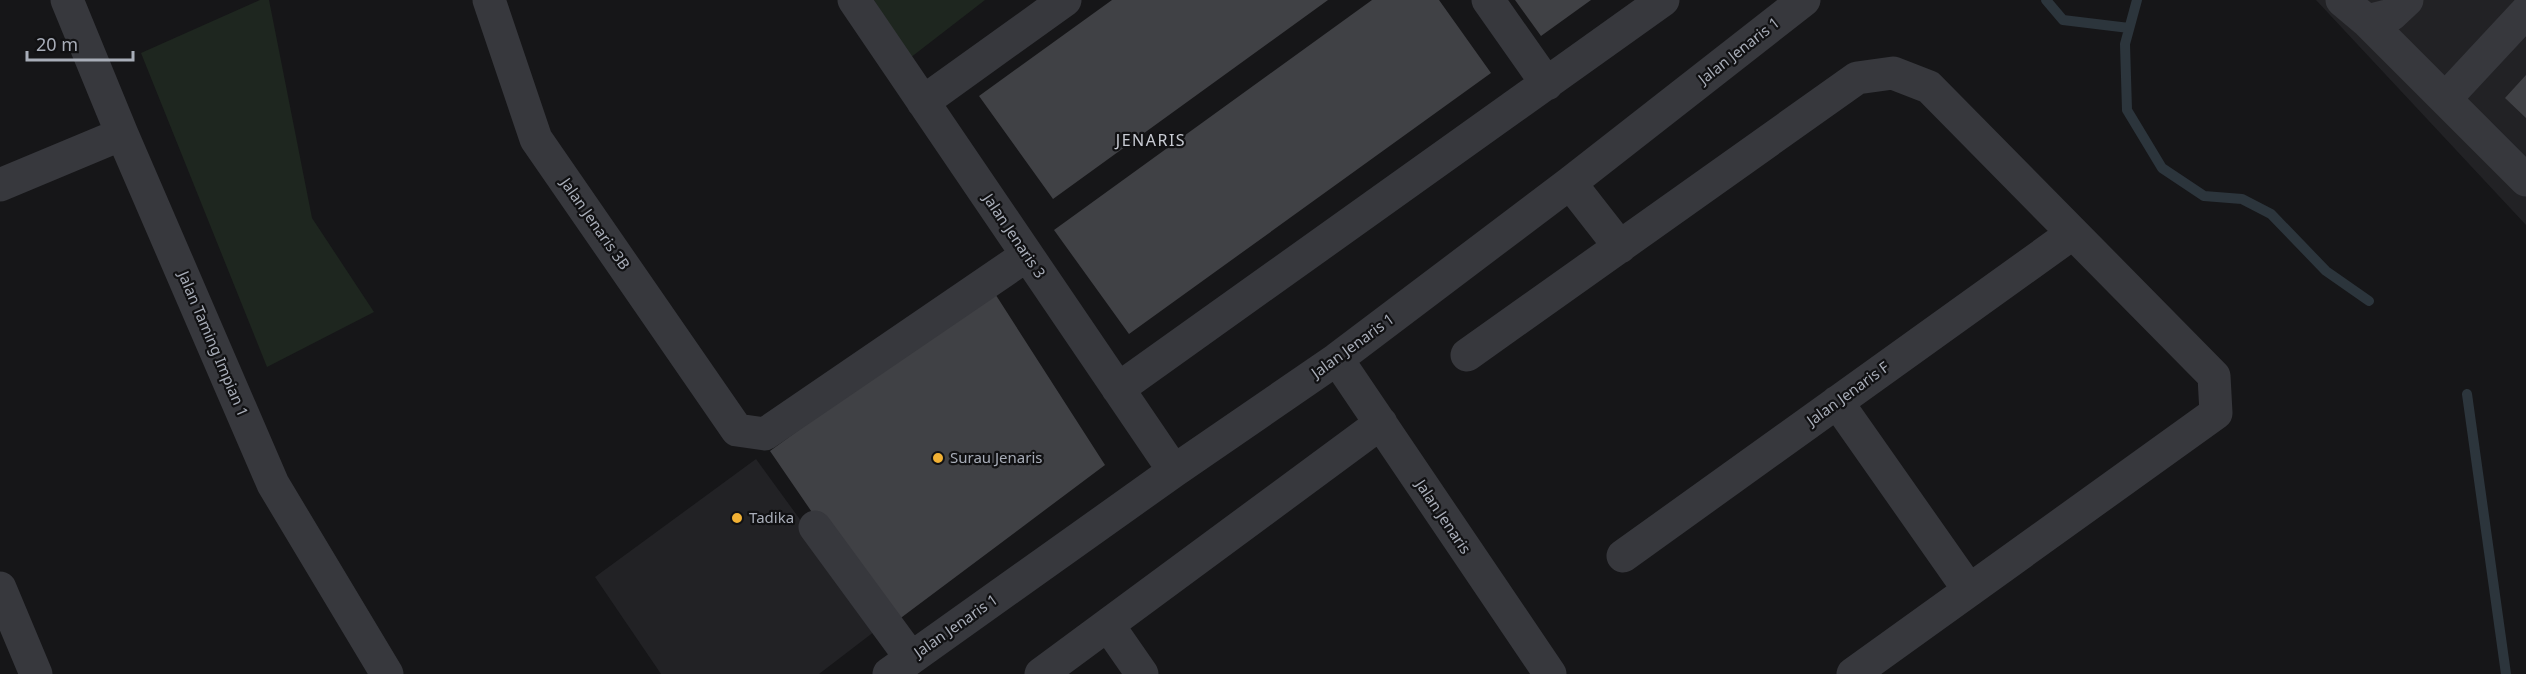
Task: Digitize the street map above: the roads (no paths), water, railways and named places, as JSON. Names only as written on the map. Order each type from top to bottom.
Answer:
[{"type":"street","name":"Jalan Taming Impian 1","points":[[67,0],[122,134],[273,484],[387,674]]},
{"type":"street","name":"Jalan Jenaris 3B","points":[[489,0],[536,139],[737,430],[765,434],[1027,255]]},
{"type":"street","name":"Jalan Jenaris 3","points":[[854,0],[1174,471]]},
{"type":"street","points":[[923,102],[1065,0]]},
{"type":"street","points":[[1488,0],[1547,84]]},
{"type":"street","points":[[1118,389],[1663,0]]},
{"type":"street","name":"Jalan Jenaris 1","points":[[900,666],[1174,471],[1338,359],[1570,183],[1804,0]]},
{"type":"street","points":[[2342,0],[2367,21],[2526,180]]},
{"type":"street","points":[[2367,21],[2391,15],[2407,0]]},
{"type":"street","points":[[2445,99],[2526,12]]},
{"type":"street","points":[[1467,355],[1857,78],[1893,73],[1929,87],[2214,376],[2216,413],[1853,674]]},
{"type":"street","points":[[0,185],[122,134]]},
{"type":"street","points":[[1570,183],[1620,247]]},
{"type":"street","name":"Jalan Jenaris F","points":[[1623,555],[2073,233]]},
{"type":"street","name":"Jalan Jenaris","points":[[1338,359],[1535,669]]},
{"type":"street","points":[[1837,402],[1969,590]]},
{"type":"street","points":[[1041,674],[1380,423]]},
{"type":"street","points":[[815,527],[900,666]]},
{"type":"street","points":[[0,588],[36,674]]},
{"type":"street","points":[[1108,626],[1142,674]]},
{"type":"waterway","points":[[2046,0],[2063,20],[2129,28]]},
{"type":"waterway","points":[[2137,0],[2125,44],[2127,110],[2162,168],[2204,196],[2242,199],[2271,214],[2326,271],[2369,301]]},
{"type":"waterway","points":[[2467,394],[2506,674]]},
{"type":"place","name":"Surau Jenaris","points":[[938,458]]},
{"type":"place","name":"Tadika","points":[[737,518]]},
{"type":"district","name":"JENARIS","points":[[1151,140]]}]
